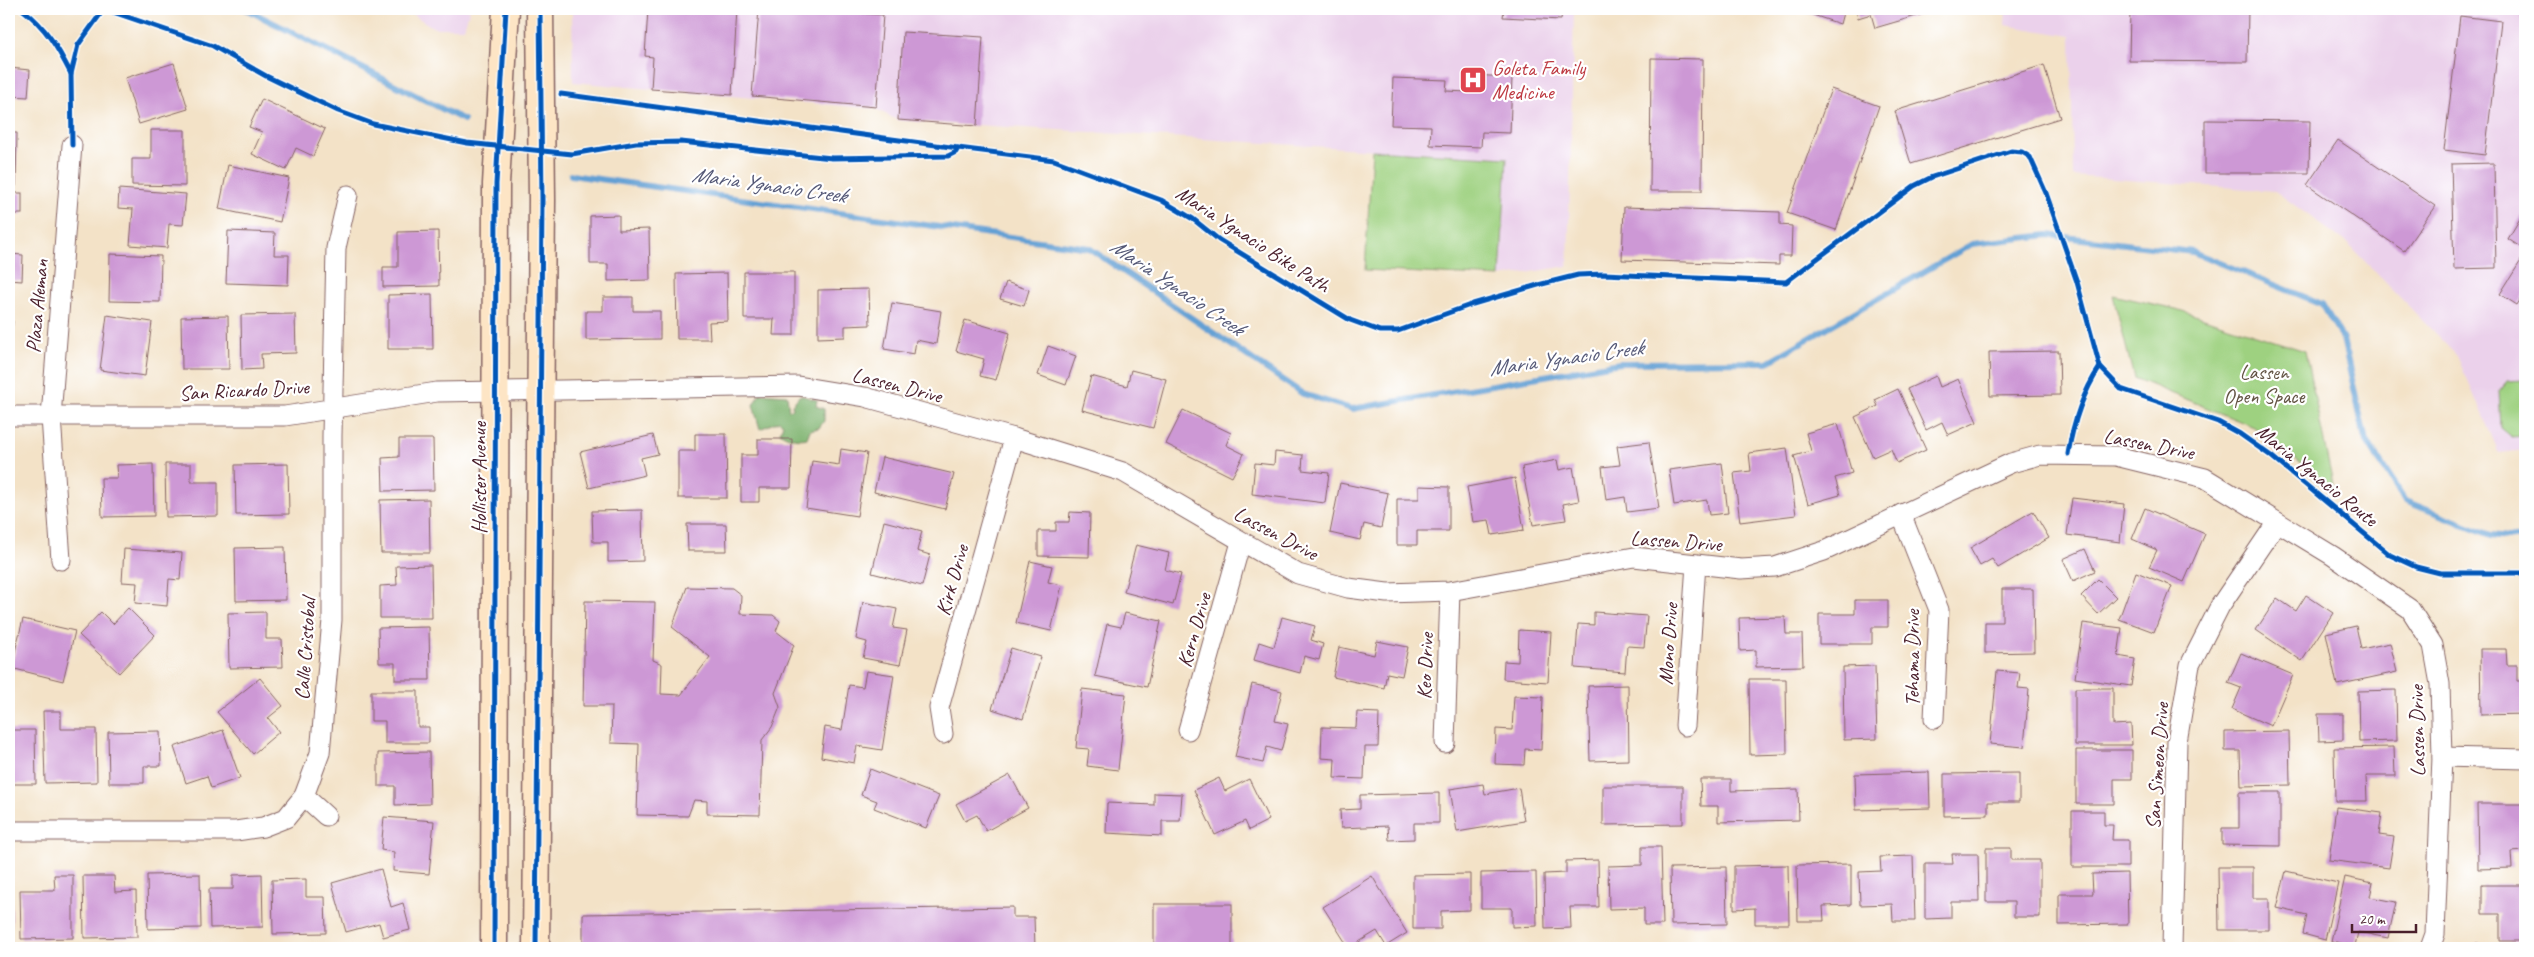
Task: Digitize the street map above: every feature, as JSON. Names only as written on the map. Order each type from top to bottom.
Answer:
[{"type":"main road","name":"Hollister Avenue","points":[[494,948],[496,184],[506,9]]},
{"type":"main road","points":[[536,948],[542,200],[540,9]]},
{"type":"street","name":"Plaza Aleman","points":[[61,560],[51,417],[72,144]]},
{"type":"street","name":"Calle Cristobal","points":[[9,831],[236,831],[263,827],[286,818],[304,796],[320,753],[332,620],[336,248],[348,195]]},
{"type":"street","name":"Lassen Drive","points":[[541,390],[798,386],[865,397],[1014,438],[1123,472],[1298,574],[1348,588],[1387,593],[1450,591],[1634,557],[1740,569],[1775,567],[1824,551],[2011,463],[2040,456],[2068,454],[2116,456],[2205,478],[2333,556],[2410,609],[2433,645],[2440,684],[2442,757],[2435,934],[2430,948]]},
{"type":"street","name":"San Ricardo Drive","points":[[9,416],[285,416],[410,395],[496,390],[541,390]]},
{"type":"street","name":"Kirk Drive","points":[[943,734],[939,708],[1014,438]]},
{"type":"street","name":"Tehama Drive","points":[[1901,514],[1939,610],[1934,720]]},
{"type":"street","name":"San Simeon Drive","points":[[2172,948],[2177,742],[2190,665],[2220,606],[2277,522]]},
{"type":"street","name":"Kern Drive","points":[[1188,730],[1241,542]]},
{"type":"street","name":"Mono Drive","points":[[1685,726],[1696,564]]},
{"type":"street","name":"Keo Drive","points":[[1445,743],[1450,591]]},
{"type":"street","points":[[2442,757],[2525,759]]},
{"type":"street","points":[[304,796],[326,816]]},
{"type":"shaded area","points":[[404,9],[470,9],[464,28],[434,28]]},
{"type":"shaded area","points":[[572,9],[1574,9],[1568,266],[1500,277],[1506,158],[897,120],[876,109],[573,82]]},
{"type":"shaded area","points":[[2006,9],[2525,9],[2525,450],[2499,453],[2457,356],[2348,244],[2275,191],[2073,176],[2071,36],[2005,25]]},
{"type":"green space","points":[[1372,150],[1507,158],[1500,277],[1365,270]]},
{"type":"green space","name":"Lassen Open Space","points":[[2113,295],[2176,309],[2305,351],[2334,489],[2254,427],[2134,378]]},
{"type":"green space","points":[[2525,380],[2525,436],[2512,437],[2501,428],[2499,391],[2507,381]]},
{"type":"green space","points":[[760,393],[787,395],[789,410],[793,409],[792,405],[800,395],[817,400],[816,406],[824,409],[824,421],[819,428],[810,430],[807,438],[804,439],[786,436],[780,432],[783,424],[779,421],[760,429],[753,405]]},
{"type":"building","points":[[648,9],[737,9],[732,95],[651,89],[653,57],[645,56]]},
{"type":"building","points":[[759,9],[799,9],[883,15],[876,107],[752,96]]},
{"type":"building","points":[[1504,9],[1562,9],[1561,20],[1503,17]]},
{"type":"building","points":[[1795,9],[1844,9],[1840,24]]},
{"type":"building","points":[[1856,9],[1940,9],[1875,28],[1871,14],[1858,18]]},
{"type":"building","points":[[2130,9],[2248,9],[2247,62],[2129,61]]},
{"type":"building","points":[[2518,9],[2525,9],[2525,31]]},
{"type":"building","points":[[2460,16],[2501,21],[2485,155],[2444,150]]},
{"type":"building","points":[[903,32],[983,37],[977,126],[898,120]]},
{"type":"building","points":[[1651,58],[1703,59],[1702,191],[1650,191]]},
{"type":"building","points":[[174,63],[188,109],[139,124],[125,78]]},
{"type":"building","points":[[2044,65],[2060,118],[1911,164],[1895,111]]},
{"type":"building","points":[[9,68],[30,70],[28,97],[9,96]]},
{"type":"building","points":[[1468,75],[1512,77],[1510,133],[1482,132],[1481,147],[1430,145],[1431,126],[1391,125],[1393,78],[1447,80],[1446,91],[1468,92]]},
{"type":"building","points":[[1831,89],[1879,106],[1836,230],[1787,213]]},
{"type":"building","points":[[262,99],[325,129],[313,156],[296,148],[286,170],[252,154],[262,132],[249,127]]},
{"type":"building","points":[[2205,120],[2310,121],[2309,173],[2205,173]]},
{"type":"building","points":[[151,130],[185,130],[185,186],[132,185],[132,159],[151,159]]},
{"type":"building","points":[[9,133],[17,133],[16,186],[9,185]]},
{"type":"building","points":[[2338,140],[2435,206],[2404,251],[2307,185]]},
{"type":"building","points":[[2494,163],[2496,268],[2454,269],[2451,164]]},
{"type":"building","points":[[228,165],[289,178],[280,222],[219,209]]},
{"type":"building","points":[[119,189],[186,194],[183,225],[169,224],[167,248],[130,245],[133,209],[118,208]]},
{"type":"building","points":[[9,193],[22,193],[22,214],[9,214]]},
{"type":"building","points":[[1624,207],[1780,212],[1780,225],[1792,226],[1791,256],[1779,256],[1779,265],[1622,260]]},
{"type":"building","points":[[2525,210],[2525,250],[2508,239]]},
{"type":"building","points":[[619,215],[619,230],[649,229],[650,280],[608,281],[608,264],[590,264],[590,216]]},
{"type":"building","points":[[228,231],[275,233],[274,255],[289,255],[288,285],[226,283]]},
{"type":"building","points":[[438,231],[439,286],[383,287],[383,267],[398,267],[398,232]]},
{"type":"building","points":[[9,254],[23,255],[22,281],[9,280]]},
{"type":"building","points":[[110,254],[161,256],[160,302],[109,301]]},
{"type":"building","points":[[2522,259],[2525,261],[2525,292],[2517,305],[2500,294]]},
{"type":"building","points":[[744,272],[794,272],[794,335],[773,335],[774,319],[744,319]]},
{"type":"building","points":[[727,273],[728,321],[709,322],[710,339],[677,339],[676,274]]},
{"type":"building","points":[[1006,282],[1029,290],[1024,306],[1000,299]]},
{"type":"building","points":[[869,289],[870,325],[845,326],[845,337],[818,338],[818,290]]},
{"type":"building","points":[[432,294],[433,349],[388,349],[388,295]]},
{"type":"building","points":[[603,297],[633,297],[633,311],[660,311],[660,339],[586,340],[586,311],[603,311]]},
{"type":"building","points":[[892,303],[941,311],[936,344],[916,340],[914,354],[884,349]]},
{"type":"building","points":[[295,314],[296,353],[261,354],[262,369],[242,370],[241,315]]},
{"type":"building","points":[[107,315],[152,322],[145,376],[100,370]]},
{"type":"building","points":[[228,316],[229,369],[182,369],[181,317]]},
{"type":"building","points":[[965,320],[1010,333],[996,380],[980,376],[984,359],[956,351]]},
{"type":"building","points":[[9,321],[13,321],[11,345],[9,345]]},
{"type":"building","points":[[1048,346],[1076,356],[1066,385],[1038,375]]},
{"type":"building","points":[[2059,351],[2060,395],[1990,396],[1989,352]]},
{"type":"building","points":[[1131,370],[1166,379],[1153,428],[1082,410],[1091,376],[1127,386]]},
{"type":"building","points":[[1936,376],[1940,387],[1958,379],[1977,422],[1948,435],[1942,422],[1926,430],[1907,389]]},
{"type":"building","points":[[1898,389],[1926,450],[1897,463],[1891,449],[1873,457],[1855,417],[1878,406],[1875,400]]},
{"type":"building","points":[[1183,410],[1231,433],[1226,445],[1244,454],[1232,477],[1166,444]]},
{"type":"building","points":[[1838,424],[1852,473],[1835,478],[1840,495],[1808,504],[1794,456],[1811,451],[1806,433]]},
{"type":"building","points":[[695,434],[726,434],[727,498],[678,498],[678,451],[695,451]]},
{"type":"building","points":[[653,435],[658,454],[641,458],[645,475],[589,488],[580,452]]},
{"type":"building","points":[[399,439],[433,439],[434,490],[383,491],[382,458],[399,457]]},
{"type":"building","points":[[758,439],[792,439],[791,488],[759,488],[759,502],[741,502],[741,455],[758,455]]},
{"type":"building","points":[[1649,442],[1659,508],[1627,512],[1625,497],[1606,500],[1602,467],[1620,465],[1617,446]]},
{"type":"building","points":[[1787,448],[1796,515],[1740,522],[1734,473],[1751,471],[1749,453]]},
{"type":"building","points":[[841,449],[867,453],[857,516],[806,508],[812,461],[839,465]]},
{"type":"building","points":[[1275,452],[1303,455],[1302,470],[1329,473],[1325,503],[1252,494],[1255,463],[1274,465]]},
{"type":"building","points":[[882,457],[954,474],[945,509],[874,492]]},
{"type":"building","points":[[1557,460],[1559,470],[1573,467],[1579,501],[1563,504],[1566,520],[1533,525],[1522,467]]},
{"type":"building","points":[[1722,463],[1728,513],[1709,515],[1707,500],[1674,505],[1669,470]]},
{"type":"building","points":[[153,464],[154,516],[102,517],[101,478],[117,478],[116,465]]},
{"type":"building","points":[[165,464],[191,464],[191,482],[218,482],[218,516],[166,517]]},
{"type":"building","points":[[288,464],[289,514],[236,515],[235,465]]},
{"type":"building","points":[[1515,478],[1524,530],[1492,535],[1489,520],[1473,522],[1467,487]]},
{"type":"building","points":[[1340,483],[1388,493],[1381,528],[1364,524],[1360,540],[1330,533]]},
{"type":"building","points":[[1419,486],[1449,487],[1449,531],[1417,531],[1417,545],[1397,545],[1397,499],[1419,499]]},
{"type":"building","points":[[2072,498],[2124,504],[2120,542],[2067,535]]},
{"type":"building","points":[[429,499],[430,553],[381,553],[380,500]]},
{"type":"building","points":[[2145,508],[2205,534],[2184,582],[2149,567],[2157,550],[2132,539]]},
{"type":"building","points":[[642,510],[643,561],[608,562],[608,542],[593,542],[592,511]]},
{"type":"building","points":[[2033,511],[2049,538],[1998,568],[1992,559],[1980,566],[1970,548]]},
{"type":"building","points":[[1070,512],[1090,513],[1089,557],[1038,556],[1038,531],[1056,531],[1056,522],[1069,522]]},
{"type":"building","points":[[884,521],[922,531],[917,551],[930,555],[922,586],[872,573]]},
{"type":"building","points":[[687,524],[726,524],[727,551],[688,551]]},
{"type":"building","points":[[1136,545],[1169,553],[1165,570],[1181,574],[1173,605],[1124,592]]},
{"type":"building","points":[[285,547],[286,600],[236,601],[235,548]]},
{"type":"building","points":[[124,549],[182,553],[180,580],[169,579],[167,606],[135,603],[137,583],[122,582]]},
{"type":"building","points":[[2085,549],[2095,571],[2073,581],[2063,559]]},
{"type":"building","points":[[1030,561],[1052,566],[1048,582],[1062,585],[1051,631],[1016,623]]},
{"type":"building","points":[[431,565],[432,618],[380,618],[380,586],[397,585],[396,566]]},
{"type":"building","points":[[2136,572],[2172,586],[2154,632],[2119,619]]},
{"type":"building","points":[[2098,579],[2116,597],[2098,614],[2081,596]]},
{"type":"building","points":[[687,587],[732,588],[741,595],[740,614],[773,615],[780,621],[776,631],[794,645],[775,693],[780,707],[772,727],[762,740],[760,815],[707,814],[707,801],[694,800],[688,816],[637,815],[639,744],[611,743],[612,706],[583,706],[585,601],[655,602],[653,660],[662,664],[661,694],[681,695],[710,657],[672,627]]},
{"type":"building","points":[[2002,589],[2033,589],[2034,652],[1985,653],[1985,622],[2002,622]]},
{"type":"building","points":[[2306,595],[2333,613],[2302,661],[2256,630],[2277,598],[2296,611]]},
{"type":"building","points":[[1855,600],[1888,600],[1888,627],[1872,627],[1872,644],[1819,644],[1819,614],[1855,614]]},
{"type":"building","points":[[863,602],[897,609],[893,628],[907,630],[900,665],[863,658],[867,642],[856,639]]},
{"type":"building","points":[[128,608],[155,635],[119,673],[79,635],[101,612],[113,624]]},
{"type":"building","points":[[266,612],[266,639],[282,639],[283,667],[229,668],[228,613]]},
{"type":"building","points":[[1594,612],[1647,616],[1644,647],[1627,646],[1625,672],[1575,668],[1578,624],[1594,625]]},
{"type":"building","points":[[1125,613],[1161,621],[1147,687],[1095,676],[1107,624],[1121,627]]},
{"type":"building","points":[[1282,617],[1315,626],[1311,640],[1323,644],[1319,660],[1304,656],[1300,673],[1254,660],[1259,642],[1274,647]]},
{"type":"building","points":[[1785,617],[1786,634],[1802,634],[1803,666],[1756,667],[1756,650],[1740,651],[1739,618]]},
{"type":"building","points":[[23,619],[75,631],[63,681],[11,668]]},
{"type":"building","points":[[2083,623],[2122,628],[2118,656],[2135,659],[2131,686],[2075,678]]},
{"type":"building","points":[[2356,626],[2361,649],[2390,643],[2397,672],[2337,685],[2326,633]]},
{"type":"building","points":[[429,627],[430,680],[395,680],[395,663],[379,663],[378,628]]},
{"type":"building","points":[[1519,630],[1551,632],[1548,682],[1503,679],[1504,661],[1518,662]]},
{"type":"building","points":[[1377,641],[1408,647],[1402,676],[1387,673],[1384,688],[1333,677],[1339,647],[1374,655]]},
{"type":"building","points":[[1011,648],[1041,657],[1023,719],[992,709]]},
{"type":"building","points":[[2480,649],[2506,649],[2507,665],[2517,665],[2517,681],[2525,681],[2525,714],[2481,715]]},
{"type":"building","points":[[2241,653],[2293,675],[2271,726],[2232,709],[2241,688],[2228,683]]},
{"type":"building","points":[[1875,666],[1877,739],[1844,740],[1843,667]]},
{"type":"building","points":[[866,671],[894,675],[882,750],[857,746],[854,763],[821,757],[825,727],[842,730],[849,685],[863,687]]},
{"type":"building","points":[[1997,671],[2020,673],[2018,688],[2029,689],[2024,747],[1990,744]]},
{"type":"building","points":[[260,678],[283,706],[268,718],[279,732],[253,754],[217,712]]},
{"type":"building","points":[[1749,679],[1786,679],[1787,754],[1750,755]]},
{"type":"building","points":[[1252,684],[1282,691],[1275,721],[1288,724],[1281,751],[1267,747],[1263,763],[1235,757]]},
{"type":"building","points":[[1628,685],[1629,760],[1590,761],[1588,686]]},
{"type":"building","points":[[2075,688],[2113,688],[2113,725],[2131,724],[2132,745],[2075,745]]},
{"type":"building","points":[[1082,689],[1126,694],[1118,770],[1087,766],[1089,749],[1076,748]]},
{"type":"building","points":[[2396,690],[2397,741],[2359,742],[2358,691]]},
{"type":"building","points":[[371,691],[418,691],[418,727],[429,727],[429,743],[385,743],[385,721],[371,721]]},
{"type":"building","points":[[1514,696],[1543,697],[1541,750],[1525,749],[1524,765],[1495,764],[1496,729],[1512,730]]},
{"type":"building","points":[[43,711],[61,711],[61,729],[96,729],[97,782],[45,783]]},
{"type":"building","points":[[1357,712],[1379,713],[1378,747],[1365,747],[1364,779],[1334,778],[1335,759],[1321,758],[1322,727],[1356,728]]},
{"type":"building","points":[[2318,714],[2343,714],[2343,740],[2319,741]]},
{"type":"building","points":[[9,730],[35,730],[36,784],[9,784]]},
{"type":"building","points":[[223,730],[240,778],[211,788],[207,776],[186,783],[174,747]]},
{"type":"building","points":[[160,731],[161,766],[144,766],[144,783],[109,783],[108,732]]},
{"type":"building","points":[[2289,731],[2290,785],[2241,786],[2240,751],[2225,751],[2225,732]]},
{"type":"building","points":[[2394,747],[2395,776],[2366,776],[2367,801],[2335,801],[2334,748]]},
{"type":"building","points":[[2076,750],[2132,750],[2132,779],[2114,779],[2114,804],[2076,804]]},
{"type":"building","points":[[429,752],[430,804],[395,805],[395,786],[378,786],[378,753]]},
{"type":"building","points":[[870,769],[939,796],[926,828],[874,808],[877,801],[861,795]]},
{"type":"building","points":[[1929,772],[1930,808],[1856,810],[1855,774]]},
{"type":"building","points":[[2019,773],[2019,802],[1988,802],[1988,815],[1944,816],[1944,774]]},
{"type":"building","points":[[1010,775],[1028,808],[986,831],[977,815],[965,821],[956,804]]},
{"type":"building","points":[[1219,778],[1225,791],[1249,779],[1269,820],[1249,830],[1245,821],[1215,835],[1194,790]]},
{"type":"building","points":[[1700,779],[1731,779],[1731,791],[1798,789],[1799,820],[1718,822],[1718,806],[1701,806]]},
{"type":"building","points":[[1483,784],[1485,794],[1519,788],[1524,821],[1457,832],[1450,789]]},
{"type":"building","points":[[1603,786],[1683,786],[1683,824],[1603,825]]},
{"type":"building","points":[[2239,792],[2280,792],[2280,846],[2222,845],[2222,828],[2239,828]]},
{"type":"building","points":[[1154,793],[1182,794],[1180,821],[1162,821],[1162,836],[1106,833],[1107,803],[1154,805]]},
{"type":"building","points":[[1439,793],[1439,823],[1414,823],[1414,839],[1389,840],[1388,826],[1341,828],[1340,810],[1360,809],[1360,795]]},
{"type":"building","points":[[2477,804],[2525,804],[2525,851],[2511,852],[2512,868],[2478,869]]},
{"type":"building","points":[[2336,807],[2382,813],[2379,835],[2394,837],[2389,868],[2329,860]]},
{"type":"building","points":[[2072,811],[2104,811],[2104,825],[2113,825],[2112,840],[2128,840],[2128,867],[2072,867]]},
{"type":"building","points":[[384,817],[434,821],[429,874],[393,871],[394,852],[381,850]]},
{"type":"building","points":[[1642,847],[1661,847],[1663,925],[1644,925],[1644,908],[1609,909],[1608,866],[1642,865]]},
{"type":"building","points":[[1986,848],[2011,848],[2011,860],[2040,860],[2040,917],[2014,917],[2014,902],[1986,902]]},
{"type":"building","points":[[1952,854],[1978,854],[1979,902],[1951,902],[1951,918],[1925,919],[1925,864],[1953,864]]},
{"type":"building","points":[[1913,856],[1915,921],[1893,921],[1892,904],[1860,905],[1859,872],[1881,871],[1880,857]]},
{"type":"building","points":[[1598,860],[1599,907],[1570,907],[1571,928],[1545,929],[1544,874],[1566,873],[1566,861]]},
{"type":"building","points":[[1851,864],[1851,905],[1823,906],[1824,921],[1798,921],[1797,865]]},
{"type":"building","points":[[1788,865],[1789,924],[1755,924],[1755,908],[1734,909],[1734,866]]},
{"type":"building","points":[[1726,867],[1727,924],[1671,925],[1670,868]]},
{"type":"building","points":[[2218,867],[2253,867],[2253,898],[2269,898],[2269,930],[2219,930]]},
{"type":"building","points":[[381,869],[391,907],[403,903],[410,930],[383,937],[379,923],[346,932],[332,883]]},
{"type":"building","points":[[2286,871],[2338,883],[2325,940],[2303,934],[2307,915],[2277,908]]},
{"type":"building","points":[[1536,872],[1537,926],[1512,927],[1512,908],[1481,908],[1481,873]]},
{"type":"building","points":[[2127,873],[2128,924],[2059,925],[2059,894],[2093,894],[2092,874]]},
{"type":"building","points":[[200,874],[201,928],[148,929],[147,875]]},
{"type":"building","points":[[262,874],[263,927],[210,928],[209,889],[233,889],[233,875]]},
{"type":"building","points":[[1470,874],[1470,910],[1441,911],[1441,929],[1413,929],[1413,875]]},
{"type":"building","points":[[9,875],[11,875],[12,926],[9,926]]},
{"type":"building","points":[[54,875],[73,875],[73,938],[21,939],[20,890],[55,890]]},
{"type":"building","points":[[83,876],[114,876],[115,892],[136,891],[137,937],[84,938]]},
{"type":"building","points":[[1372,876],[1407,933],[1386,946],[1377,931],[1349,948],[1323,907]]},
{"type":"building","points":[[2345,877],[2373,883],[2370,897],[2396,902],[2388,938],[2358,932],[2355,946],[2331,941]]},
{"type":"building","points":[[306,879],[306,897],[325,897],[326,933],[273,934],[272,880]]},
{"type":"building","points":[[2482,885],[2525,885],[2525,941],[2500,941],[2500,914],[2482,914]]},
{"type":"building","points":[[1154,904],[1232,904],[1232,948],[1154,948]]},
{"type":"building","points":[[1013,907],[1013,917],[1034,917],[1035,948],[583,948],[583,914]]},
{"type":"building","points":[[2476,943],[2501,947],[2501,948],[2475,948]]},
{"type":"waterway","name":"Maria Ygnacio Creek","points":[[246,9],[464,120]]},
{"type":"waterway","name":"Maria Ygnacio Creek","points":[[571,175],[1089,248],[1303,394],[1352,409],[1620,363],[1768,362],[1972,244],[2048,235],[2193,252],[2322,304],[2343,339],[2365,438],[2405,501],[2491,535],[2525,539]]},
{"type":"cycle path","points":[[22,9],[51,38],[71,74]]},
{"type":"cycle path","name":"Maria Ygnacio Bike Path","points":[[104,9],[213,46],[266,76],[338,111],[373,124],[467,143],[572,154],[636,143],[681,142],[832,158],[948,156],[956,152],[958,148],[1054,160],[1161,200],[1193,219],[1219,240],[1350,320],[1380,331],[1398,331],[1473,304],[1578,275],[1604,274],[1786,282],[1914,186],[1932,177],[2011,151],[2022,152],[2030,157],[2046,193],[2077,282],[2100,367],[2121,389],[2218,422],[2240,434],[2271,456],[2390,555],[2416,567],[2440,573],[2525,573]]},
{"type":"cycle path","points":[[72,145],[71,74],[78,45],[104,9]]},
{"type":"cycle path","points":[[494,948],[496,184],[506,9]]},
{"type":"cycle path","points":[[536,948],[542,200],[540,9]]},
{"type":"cycle path","points":[[561,94],[958,148]]},
{"type":"cycle path","points":[[2068,454],[2079,409],[2100,367]]},
{"type":"place","name":"Goleta Family Medicine","points":[[1473,80]]}]
